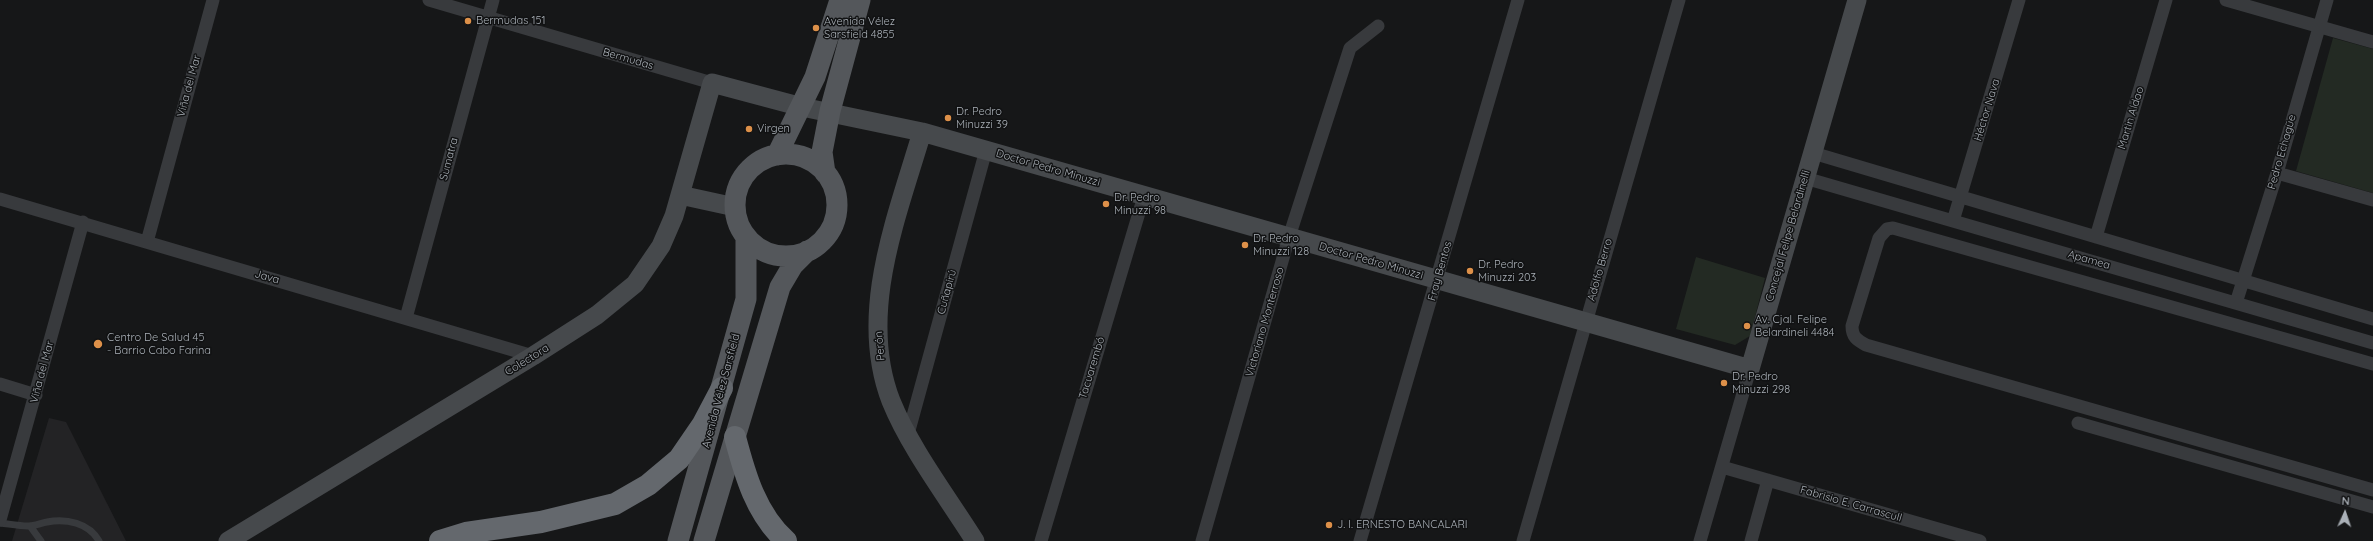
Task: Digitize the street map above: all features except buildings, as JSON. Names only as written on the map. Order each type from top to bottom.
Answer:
[{"type":"highway","points":[[440,541],[466,533],[540,522],[616,504],[648,485],[679,459],[703,424],[722,388]]},
{"type":"highway","points":[[735,437],[744,474],[758,507],[786,541]]},
{"type":"main road","points":[[777,155],[802,107],[815,77],[840,0]]},
{"type":"main road","points":[[825,173],[822,152],[830,112],[860,0]]},
{"type":"main road","name":"Concejal Felipe Belardinelli","points":[[1750,369],[1857,0]]},
{"type":"main road","name":"Bermudas","points":[[712,83],[802,107],[830,112]]},
{"type":"main road","name":"Colectora","points":[[228,541],[598,315],[634,284],[661,246],[674,216],[712,83]]},
{"type":"main road","name":"Doctor Pedro Minuzzi","points":[[830,112],[922,132],[1750,369]]},
{"type":"main road","name":"Perón","points":[[922,132],[890,243],[878,312],[880,353],[883,373],[891,401],[908,434],[975,541]]},
{"type":"main road","points":[[704,541],[780,287],[793,265],[807,252],[818,245],[827,235],[836,210],[836,197],[832,184],[825,173],[816,164],[804,158],[777,155],[765,159],[744,175],[738,187],[735,207],[739,226],[746,238],[756,247],[768,253],[781,256],[794,256],[807,252]]},
{"type":"main road","points":[[680,195],[735,207]]},
{"type":"main road","name":"Avenida Vélez Sarsfield","points":[[678,541],[746,299],[746,238]]},
{"type":"street","name":"Viña del Mar","points":[[147,242],[213,0]]},
{"type":"street","name":"Bermudas","points":[[429,0],[712,83]]},
{"type":"street","name":"Sumatra","points":[[406,318],[492,0]]},
{"type":"street","name":"Fray Bentos","points":[[1360,541],[1438,280],[1518,0]]},
{"type":"street","name":"Adolfo Berro","points":[[1523,541],[1679,0]]},
{"type":"street","name":"Héctor Nava","points":[[1953,221],[2019,0]]},
{"type":"street","name":"Martin Aldao","points":[[2096,237],[2166,0]]},
{"type":"street","points":[[2226,0],[2373,42]]},
{"type":"street","name":"Pedro Echagüe","points":[[2236,303],[2277,173],[2326,0]]},
{"type":"street","name":"Victoriano Monterroso","points":[[1202,541],[1289,237],[1350,48],[1378,26]]},
{"type":"street","name":"Cuñapirú","points":[[908,434],[986,150]]},
{"type":"street","points":[[1813,153],[2373,319]]},
{"type":"street","points":[[2277,173],[2373,200]]},
{"type":"street","name":"Apamea","points":[[1805,178],[2373,343]]},
{"type":"street","name":"Tacuarembó","points":[[1041,541],[1144,196]]},
{"type":"street","name":"Java","points":[[0,199],[83,222],[533,356]]},
{"type":"street","name":"Viña del Mar","points":[[0,522],[83,222]]},
{"type":"street","points":[[2373,364],[1893,228],[1887,229],[1879,238],[1852,326],[1852,334],[1856,339],[1866,345],[2373,490]]},
{"type":"street","name":"Concejal Felipe Belardinelli","points":[[1700,541],[1750,369]]},
{"type":"street","points":[[0,384],[36,395]]},
{"type":"street","points":[[2078,423],[2373,507]]},
{"type":"street","name":"Fabrisio E. Carrascull","points":[[1722,467],[1980,541]]},
{"type":"street","points":[[1751,541],[1768,480]]},
{"type":"lane","points":[[0,522],[30,526],[48,522],[64,521],[82,524],[93,532],[99,541]]},
{"type":"lane","points":[[30,526],[41,541]]},
{"type":"shaded area","points":[[2333,38],[2373,49],[2373,193],[2296,171]]},
{"type":"shaded area","points":[[1696,257],[1765,278],[1750,336],[1735,345],[1676,329]]},
{"type":"shaded area","points":[[49,418],[66,422],[126,541],[12,541]]},
{"type":"place","name":"Bermudas 151","points":[[468,21]]},
{"type":"place","name":"Avenida Vélez Sarsfield 4855","points":[[816,28]]},
{"type":"place","name":"Dr. Pedro Minuzzi 39","points":[[948,118]]},
{"type":"place","name":"Virgen","points":[[749,129]]},
{"type":"place","name":"Dr. Pedro Minuzzi 98","points":[[1106,204]]},
{"type":"place","name":"Dr. Pedro Minuzzi 128","points":[[1245,245]]},
{"type":"place","name":"Dr. Pedro Minuzzi 203","points":[[1470,271]]},
{"type":"place","name":"Av. Cjal. Felipe Belardineli 4484","points":[[1747,326]]},
{"type":"place","name":"Centro De Salud 45 - Barrio Cabo Farina","points":[[98,344]]},
{"type":"place","name":"Dr. Pedro Minuzzi 298","points":[[1724,383]]},
{"type":"place","name":"J. I. ERNESTO BANCALARI","points":[[1329,525]]}]
